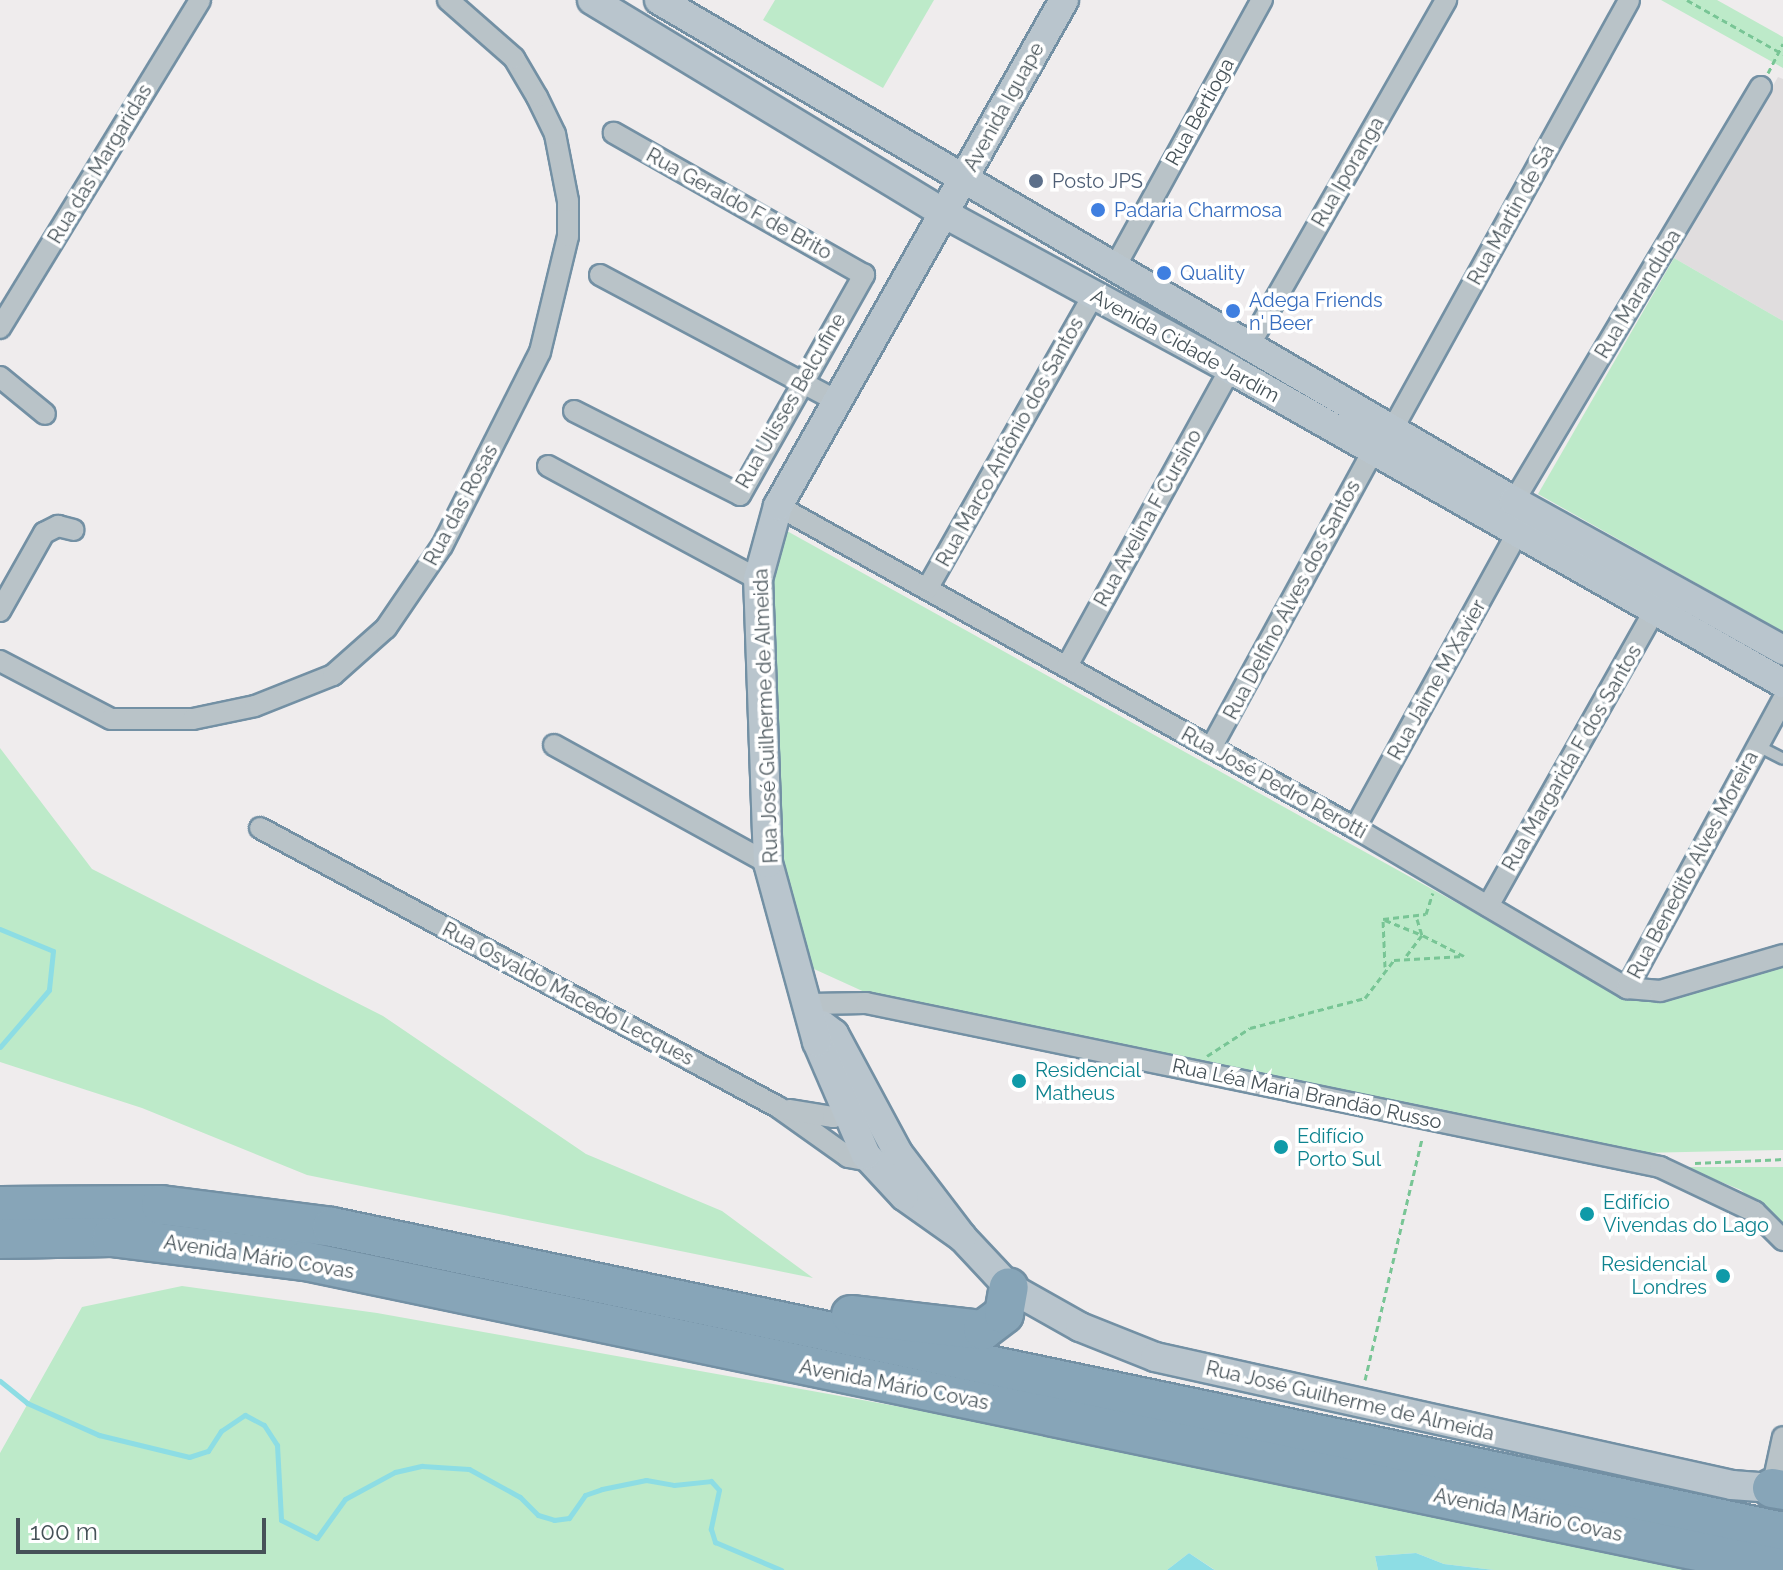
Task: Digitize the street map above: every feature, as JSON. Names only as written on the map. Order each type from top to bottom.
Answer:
[{"type":"highway","name":"Avenida Mário Covas","points":[[0,1206],[73,1202],[244,1213],[590,1278],[982,1367],[1313,1430],[1783,1532]]},
{"type":"highway","name":"Avenida Mário Covas","points":[[0,1239],[112,1237],[305,1261],[1783,1569]]},
{"type":"highway","points":[[590,1278],[970,1332],[995,1324],[1004,1314],[1009,1287]]},
{"type":"main road","name":"Avenida Cidade Jardim","points":[[592,0],[945,214],[1230,369],[1783,683]]},
{"type":"main road","name":"Avenida Cidade Jardim","points":[[659,0],[1514,501],[1771,643]]},
{"type":"main road","name":"Avenida Iguape","points":[[945,214],[1064,0]]},
{"type":"main road","name":"Rua José Guilherme de Almeida","points":[[945,214],[778,506],[758,579],[768,863],[812,1011],[817,1042],[886,1159],[904,1196],[962,1237],[1009,1287],[1080,1327],[1155,1357],[1732,1485],[1778,1489]]},
{"type":"main road","points":[[1175,339],[1192,310]]},
{"type":"main road","points":[[1744,662],[1771,643]]},
{"type":"street","name":"Rua das Margaridas","points":[[0,328],[200,0]]},
{"type":"street","name":"Rua das Rosas","points":[[0,661],[111,719],[193,719],[255,706],[333,675],[386,628],[442,546],[540,352],[568,236],[568,201],[555,134],[537,97],[514,58],[448,0]]},
{"type":"street","name":"Rua Bertioga","points":[[1115,267],[1262,0]]},
{"type":"street","name":"Rua Iporanga","points":[[1250,344],[1446,0]]},
{"type":"street","name":"Rua Martin de Sá","points":[[1392,430],[1629,1]]},
{"type":"street","name":"Rua Maranduba","points":[[1514,501],[1761,87]]},
{"type":"street","name":"Rua Geraldo F de Brito","points":[[614,133],[864,275]]},
{"type":"street","points":[[600,275],[837,401]]},
{"type":"street","name":"Rua Ulisses Belcufine","points":[[574,411],[740,495],[864,275]]},
{"type":"street","name":"Rua Marco Antônio dos Santos","points":[[927,589],[1093,295]]},
{"type":"street","name":"Rua Avelina F Cursino","points":[[1067,666],[1230,369]]},
{"type":"street","points":[[0,377],[45,414]]},
{"type":"street","name":"Rua Delfino Alves dos Santos","points":[[1211,748],[1373,451]]},
{"type":"street","points":[[548,466],[758,579]]},
{"type":"street","name":"Rua José Pedro Perotti","points":[[778,506],[1355,828],[1627,988],[1660,991],[1783,955]]},
{"type":"street","points":[[0,611],[44,533],[58,526],[74,530]]},
{"type":"street","name":"Rua Jaime M Xavier","points":[[1355,828],[1518,532]]},
{"type":"street","name":"Rua Margarida F dos Santos","points":[[1488,906],[1655,610]]},
{"type":"street","name":"Rua Benedito Alves Moreira","points":[[1627,988],[1783,700]]},
{"type":"street","points":[[554,745],[768,863]]},
{"type":"street","name":"Rua Osvaldo Macedo Lecques","points":[[260,828],[778,1107],[848,1157],[886,1159]]},
{"type":"street","name":"Rua Léa Maria Brandão Russo","points":[[812,1011],[866,1003],[1660,1167],[1755,1212],[1783,1240]]},
{"type":"street","points":[[778,1107],[815,1116],[857,1109]]},
{"type":"street","points":[[1778,1489],[1783,1437]]},
{"type":"lane","points":[[1758,746],[1783,759]]},
{"type":"path","points":[[1687,0],[1781,52]]},
{"type":"path","points":[[1761,87],[1783,44]]},
{"type":"path","points":[[1383,919],[1417,918],[1426,914],[1429,898],[1444,881]]},
{"type":"path","points":[[1417,918],[1422,935]]},
{"type":"path","points":[[1383,919],[1464,956],[1406,956]]},
{"type":"path","points":[[1383,919],[1385,967]]},
{"type":"path","points":[[1204,1063],[1208,1052],[1250,1028],[1365,998],[1385,967],[1406,956],[1422,935]]},
{"type":"path","points":[[1359,1404],[1426,1119]]},
{"type":"path","points":[[1682,1163],[1783,1159]]},
{"type":"shaded area","points":[[1778,77],[1783,79],[1783,321],[1674,258]]},
{"type":"green space","points":[[775,0],[934,0],[883,88],[763,20]]},
{"type":"green space","points":[[1661,0],[1717,0],[1783,37],[1783,68]]},
{"type":"green space","points":[[1674,258],[1783,321],[1783,632],[1538,494]]},
{"type":"green space","points":[[778,526],[1628,998],[1663,1000],[1783,967],[1783,1150],[1638,1153],[869,994],[803,964],[777,863],[768,583]]},
{"type":"green space","points":[[0,748],[92,869],[383,1016],[586,1154],[722,1211],[813,1278],[307,1175],[142,1108],[0,1062]]},
{"type":"green space","points":[[1684,1167],[1783,1167],[1783,1227],[1741,1190]]},
{"type":"green space","points":[[182,1286],[377,1313],[1252,1470],[1513,1535],[1599,1548],[1690,1570],[1494,1570],[1444,1564],[1416,1553],[1375,1556],[1378,1570],[1215,1570],[1189,1553],[1167,1570],[0,1570],[0,1453],[82,1307]]},
{"type":"water","points":[[1189,1553],[1213,1569],[1215,1570],[1167,1570]]},
{"type":"water","points":[[1416,1553],[1444,1564],[1494,1570],[1378,1570],[1375,1556]]},
{"type":"waterway","points":[[0,929],[53,951],[49,990],[0,1047]]},
{"type":"waterway","points":[[0,1381],[27,1403],[99,1435],[189,1457],[208,1451],[221,1431],[245,1415],[264,1425],[277,1445],[281,1520],[317,1538],[345,1499],[395,1472],[422,1466],[469,1469],[520,1497],[538,1515],[554,1520],[569,1518],[585,1495],[602,1489],[646,1480],[674,1485],[711,1481],[719,1490],[711,1529],[715,1542],[781,1570]]},
{"type":"place","name":"Posto JPS","points":[[1036,181]]},
{"type":"place","name":"Padaria Charmosa","points":[[1098,210]]},
{"type":"place","name":"Quality","points":[[1164,273]]},
{"type":"place","name":"Adega Friends n' Beer","points":[[1233,311]]},
{"type":"place","name":"Residencial Matheus","points":[[1019,1081]]},
{"type":"place","name":"Edifício Porto Sul","points":[[1281,1147]]},
{"type":"place","name":"Edifício Vivendas do Lago","points":[[1587,1214]]},
{"type":"place","name":"Residencial Londres","points":[[1723,1276]]}]
